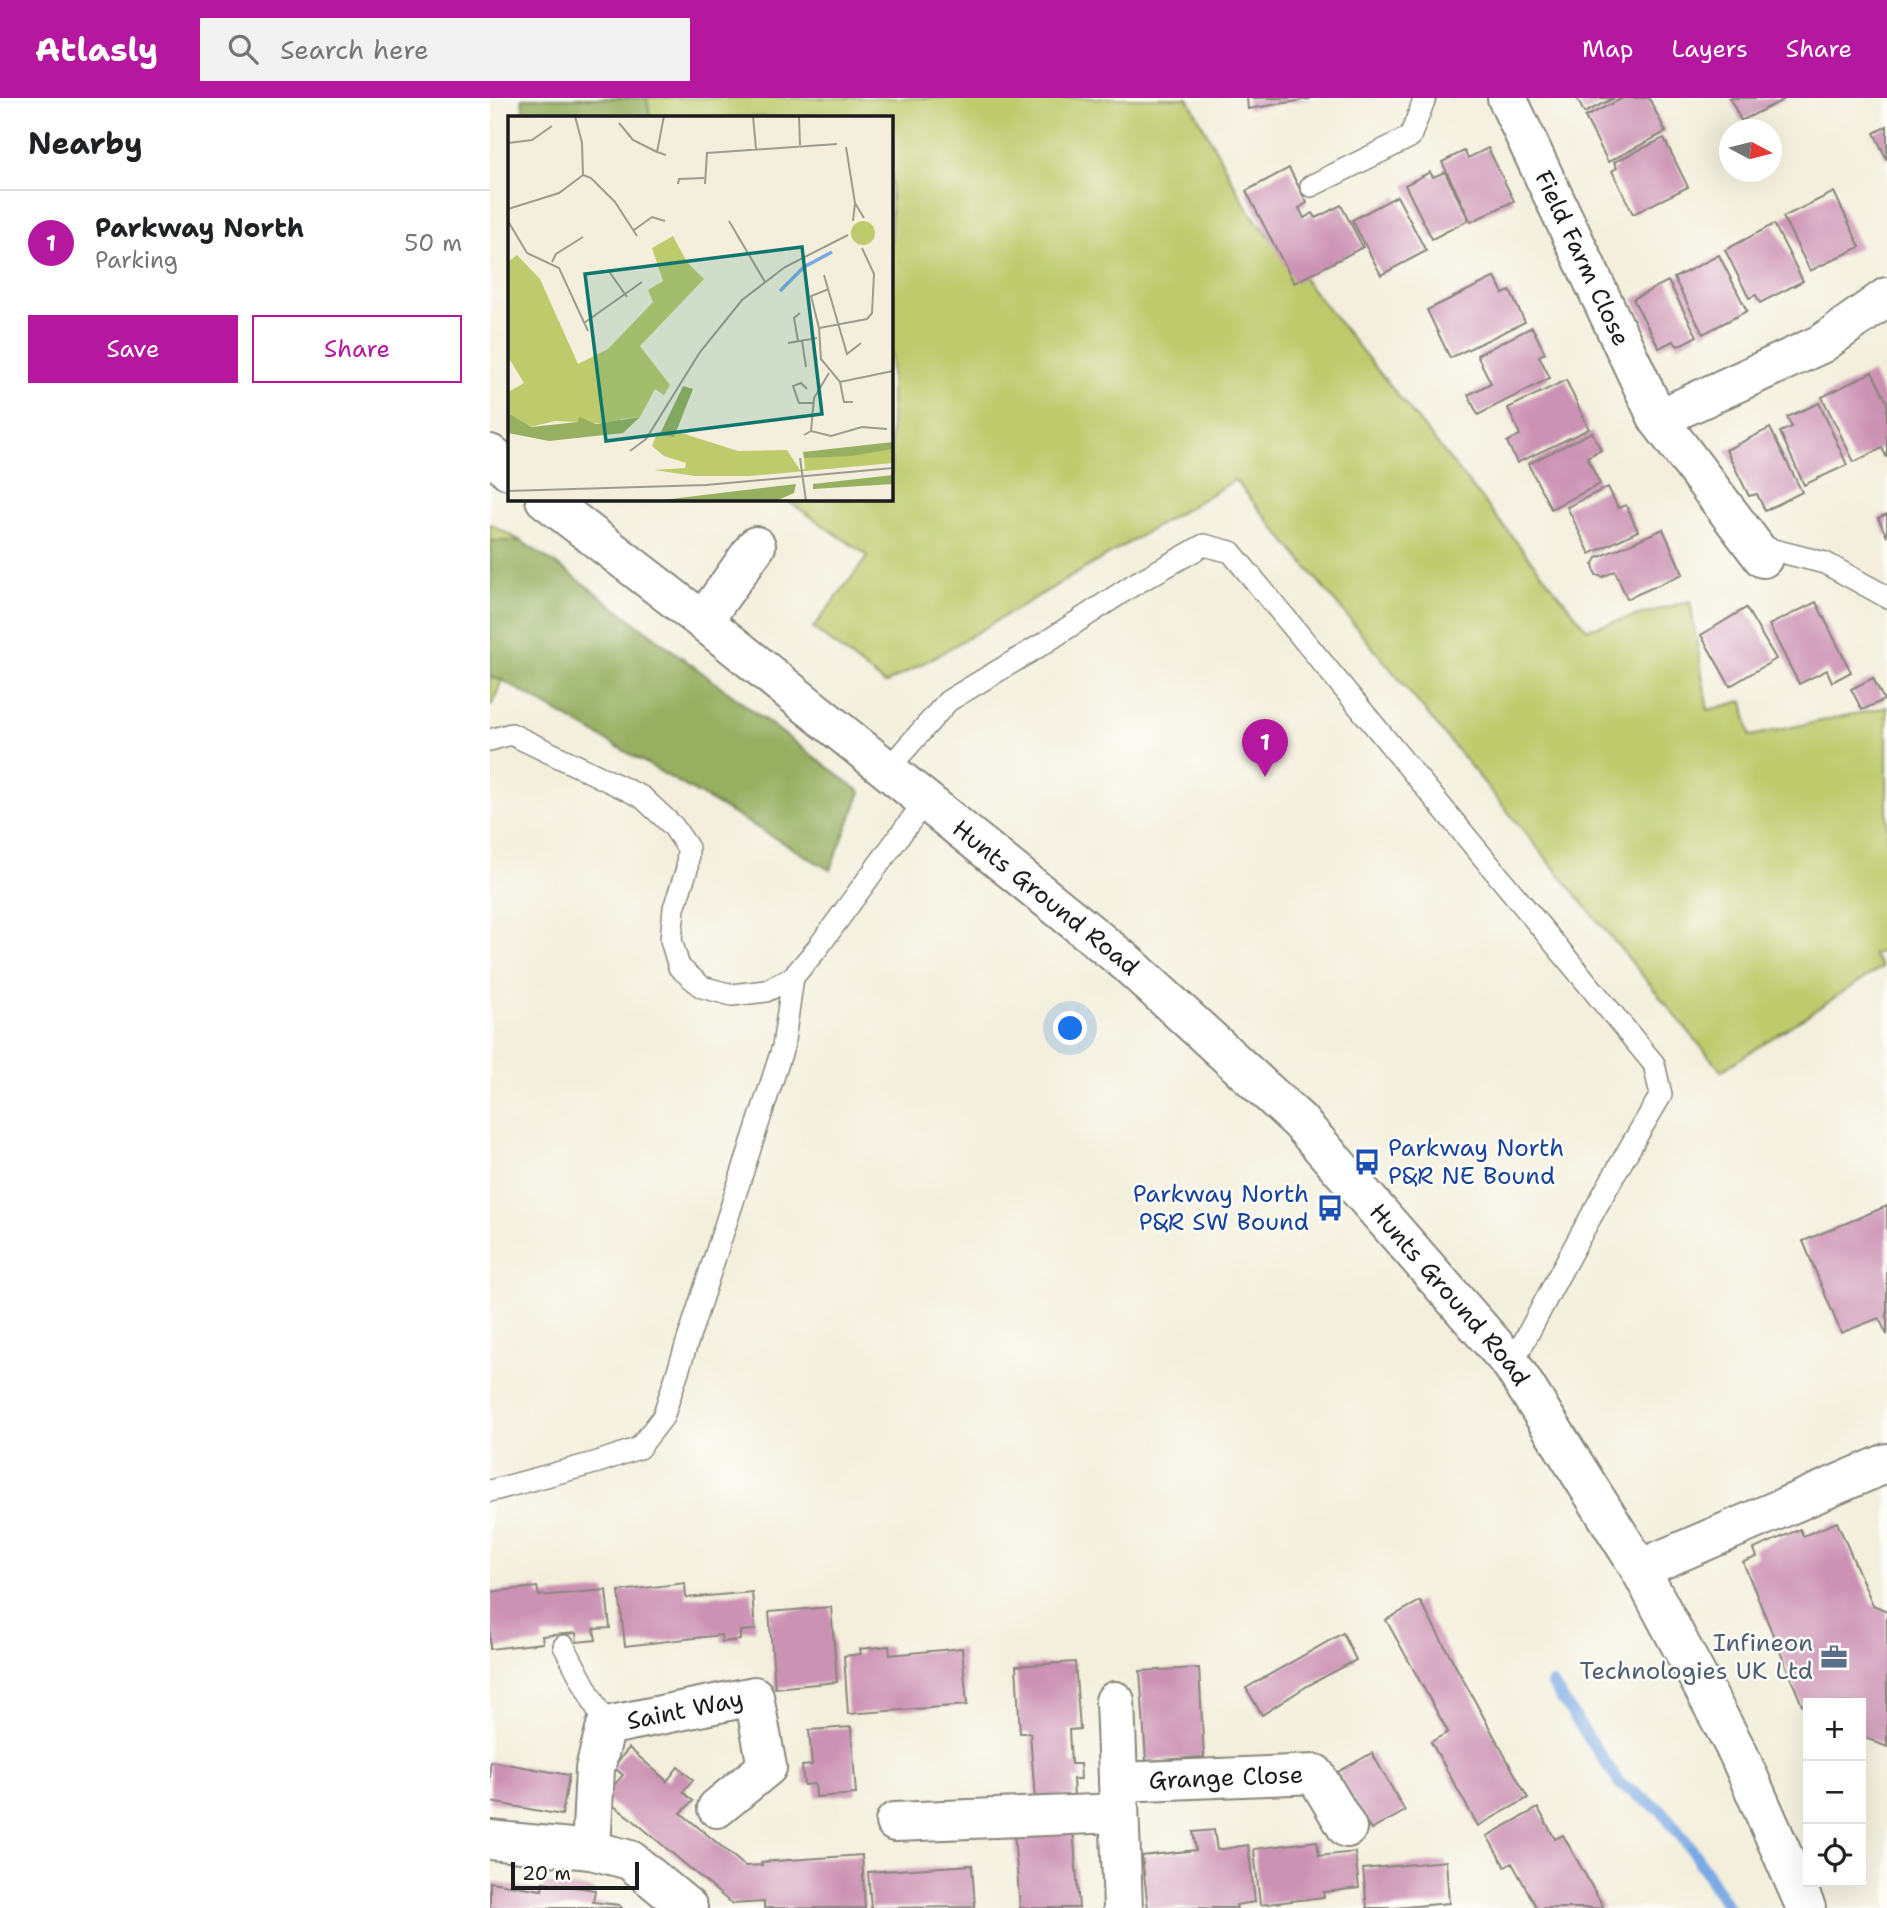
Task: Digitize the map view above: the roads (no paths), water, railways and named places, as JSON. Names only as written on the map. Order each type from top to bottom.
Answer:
[{"type":"street","name":"Field Farm Close","points":[[1507,98],[1658,419],[1757,551]]},
{"type":"street","points":[[1658,419],[1821,344],[1887,298]]},
{"type":"street","points":[[490,454],[508,469]]},
{"type":"street","name":"Hunts Ground Road","points":[[546,500],[703,621],[1129,964],[1299,1121],[1511,1365],[1640,1569],[1738,1753],[1806,1908]]},
{"type":"street","points":[[703,621],[756,546]]},
{"type":"street","points":[[1640,1569],[1887,1463]]},
{"type":"street","name":"Saint Way","points":[[591,1850],[595,1769],[606,1726],[754,1696],[767,1767],[717,1808]]},
{"type":"street","name":"Grange Close","points":[[1115,1702],[1123,1908]]},
{"type":"street","name":"Grange Close","points":[[895,1822],[1315,1774],[1347,1828]]},
{"type":"street","points":[[490,1840],[591,1850],[630,1860],[688,1908]]},
{"type":"lane","points":[[1311,186],[1410,137],[1425,98]]},
{"type":"lane","points":[[887,770],[947,701],[1046,642],[1133,585],[1204,545],[1231,552],[1654,1064],[1661,1095],[1596,1206],[1511,1365]]},
{"type":"lane","points":[[1757,551],[1825,563],[1887,597]]},
{"type":"lane","points":[[490,740],[511,734],[642,797],[673,826],[688,848],[687,869],[674,908],[671,940],[679,967],[702,987],[732,995],[766,991],[793,977],[816,950],[925,801]]},
{"type":"lane","points":[[490,1490],[598,1462],[639,1448],[663,1417],[783,1047],[793,977]]},
{"type":"lane","points":[[564,1646],[606,1726]]},
{"type":"waterway","points":[[1552,1684],[1620,1784],[1662,1811],[1693,1851],[1728,1908]]},
{"type":"place","name":"Parkway North","points":[[1265,777]]},
{"type":"place","name":"Parkway North P&R NE Bound","points":[[1367,1162]]},
{"type":"place","name":"Parkway North P&R SW Bound","points":[[1330,1208]]},
{"type":"place","name":"Infineon Technologies UK Ltd","points":[[1834,1657]]}]
